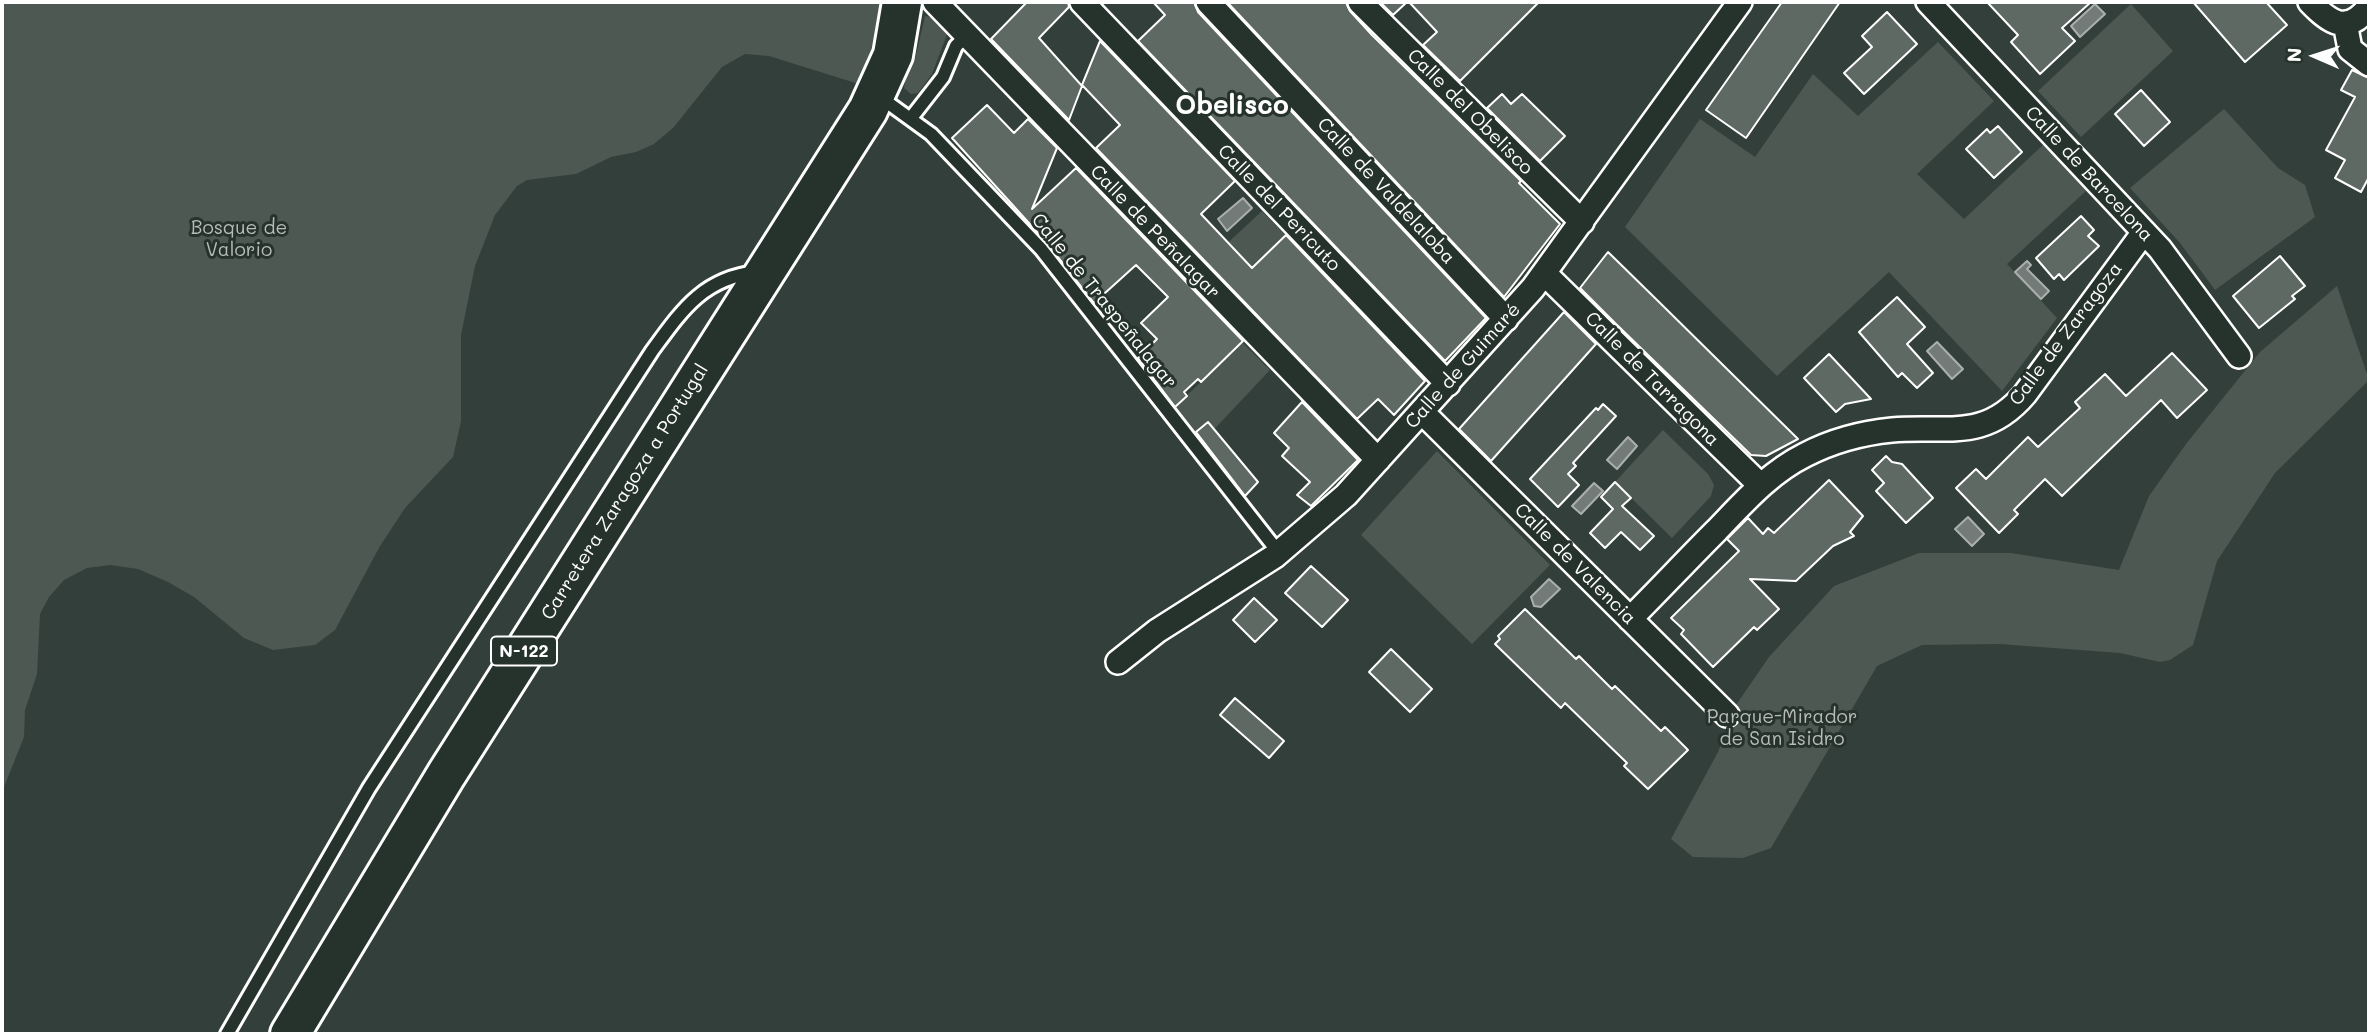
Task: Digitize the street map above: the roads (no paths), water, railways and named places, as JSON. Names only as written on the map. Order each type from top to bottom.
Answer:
[{"type":"highway","name":"N-122","points":[[876,95],[898,38],[902,2]]},
{"type":"highway","name":"Carretera Zaragoza a Portugal","points":[[290,1034],[418,819],[876,95]]},
{"type":"street","name":"Calle de Peñalagar","points":[[936,2],[1378,460]]},
{"type":"street","name":"Calle del Pericuto","points":[[1082,2],[1448,383]]},
{"type":"street","name":"Calle de Valdelaloba","points":[[1208,2],[1506,319]]},
{"type":"street","name":"Calle del Obelisco","points":[[1360,2],[1582,222]]},
{"type":"street","name":"Calle de Guimaré","points":[[1118,662],[1157,631],[1222,593],[1279,553],[1325,510],[1343,498],[1506,319],[1544,273],[1740,2]]},
{"type":"street","name":"Calle de Barcelona","points":[[1928,2],[2170,261],[2239,355]]},
{"type":"street","points":[[2310,2],[2331,21],[2345,23],[2358,18],[2369,6]]},
{"type":"street","points":[[2345,23],[2353,54],[2369,64]]},
{"type":"street","name":"Calle de Zaragoza","points":[[1630,619],[1760,485],[1799,458],[1843,440],[1902,429],[1964,430],[1998,418],[2025,394],[2144,232]]},
{"type":"street","name":"Calle de Tarragona","points":[[1544,273],[1760,485]]},
{"type":"street","name":"Calle de Valencia","points":[[1422,412],[1727,715]]},
{"type":"lane","points":[[911,118],[943,77],[954,50],[967,35]]},
{"type":"lane","name":"Calle de Traspeñalagar","points":[[876,95],[931,134],[1041,249],[1279,553]]},
{"type":"lane","points":[[228,1034],[369,788],[652,351],[680,315],[710,286],[730,276],[764,272]]},
{"type":"district","name":"Obelisco","points":[[1232,106]]},
{"type":"park label","name":"Bosque de Valorio","points":[[239,239]]},
{"type":"park label","name":"Parque-Mirador de San Isidro","points":[[1782,728]]}]
